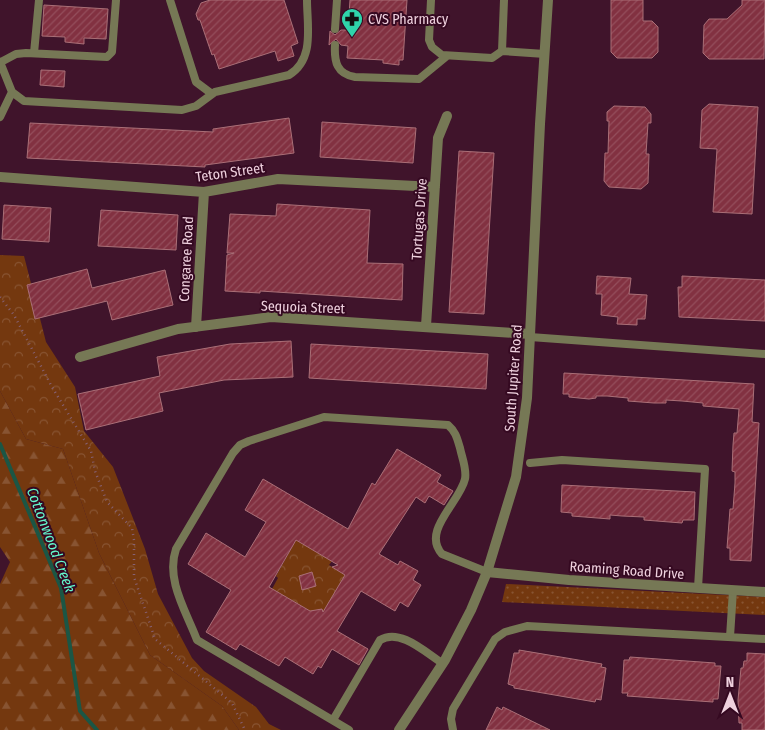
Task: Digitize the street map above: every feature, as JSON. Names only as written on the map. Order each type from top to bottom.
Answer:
[{"type":"street","name":"South Jupiter Road","points":[[399,730],[442,663],[471,610],[487,572],[516,477],[526,407],[548,0]]},
{"type":"street","name":"Tortugas Drive","points":[[426,326],[438,138],[447,116]]},
{"type":"street","name":"Teton Street","points":[[0,177],[204,192],[278,179],[435,187]]},
{"type":"street","name":"Congaree Road","points":[[196,327],[204,192]]},
{"type":"street","name":"Sequoia Street","points":[[80,357],[178,329],[271,317],[426,326],[530,336]]},
{"type":"street","name":"Roaming Road Drive","points":[[487,572],[568,580],[765,592]]},
{"type":"lane","points":[[34,53],[38,0]]},
{"type":"lane","points":[[116,0],[112,52],[107,57],[34,53],[16,54],[0,62],[12,92],[24,101],[182,110],[196,106],[212,94],[289,75],[297,70],[307,52],[307,0]]},
{"type":"lane","points":[[170,0],[196,82],[212,94]]},
{"type":"lane","points":[[335,30],[337,0]]},
{"type":"lane","points":[[431,0],[429,40],[436,52],[447,56],[492,58],[502,52],[545,54]]},
{"type":"lane","points":[[502,52],[504,0]]},
{"type":"lane","points":[[335,45],[334,61],[338,68],[347,76],[355,77],[419,79],[447,56]]},
{"type":"lane","points":[[0,117],[12,92]]},
{"type":"lane","points":[[530,336],[765,354]]},
{"type":"lane","points":[[349,730],[197,640],[172,576],[172,559],[176,549],[229,459],[240,445],[305,421],[324,417],[448,425],[456,432],[466,472],[461,490],[435,534],[437,549],[442,554],[487,572]]},
{"type":"lane","points":[[530,463],[562,460],[705,469],[698,588]]},
{"type":"lane","points":[[730,637],[733,590]]},
{"type":"lane","points":[[453,730],[450,719],[453,709],[495,639],[516,627],[528,626],[765,639]]},
{"type":"lane","points":[[333,720],[380,640],[385,637],[394,636],[405,639],[442,663]]},
{"type":"path","points":[[0,297],[14,315],[52,388],[91,451],[95,471],[107,502],[132,528],[134,540],[134,577],[156,639],[232,703],[245,730]]},
{"type":"green space","points":[[0,255],[24,256],[46,342],[75,387],[84,431],[113,467],[145,549],[158,594],[192,658],[204,671],[256,707],[269,724],[281,730],[239,730],[222,706],[150,655],[99,553],[63,449],[26,439],[0,391]]},
{"type":"green space","points":[[0,391],[26,439],[63,449],[99,553],[150,655],[222,706],[239,730],[0,730],[0,584],[10,562],[0,547]]},
{"type":"green space","points":[[296,540],[332,561],[329,565],[345,575],[324,611],[310,611],[272,589],[278,578],[276,576]]},
{"type":"green space","points":[[506,584],[765,597],[765,615],[502,602]]},
{"type":"building","points":[[210,0],[284,0],[298,43],[291,46],[294,56],[278,61],[275,51],[219,69],[196,14],[201,3]]},
{"type":"building","name":"CVS Pharmacy","points":[[350,0],[407,0],[403,60],[399,60],[399,65],[383,63],[383,60],[347,58],[348,46],[341,45],[336,39],[329,45],[330,31],[335,35],[341,30],[348,30]]},
{"type":"building","points":[[611,0],[643,0],[643,21],[652,21],[658,27],[658,52],[652,58],[617,58],[611,52]]},
{"type":"building","points":[[742,0],[765,0],[764,59],[709,59],[703,53],[704,25],[709,19],[727,19],[742,5]]},
{"type":"building","points":[[44,5],[108,9],[106,39],[84,38],[84,44],[65,42],[65,37],[42,36]]},
{"type":"building","points":[[41,70],[65,71],[64,87],[40,85]]},
{"type":"building","points":[[709,104],[758,107],[752,214],[713,212],[717,149],[700,148],[702,110]]},
{"type":"building","points":[[614,106],[645,107],[651,114],[651,123],[648,123],[646,154],[649,154],[648,183],[641,189],[609,187],[604,181],[605,153],[608,153],[609,121],[607,121],[607,112]]},
{"type":"building","points":[[289,118],[294,153],[205,165],[205,167],[27,158],[30,123],[213,132],[213,129]]},
{"type":"building","points":[[322,122],[416,128],[413,163],[320,157]]},
{"type":"building","points":[[459,151],[494,153],[484,314],[449,312]]},
{"type":"building","points":[[277,204],[370,210],[367,263],[403,264],[402,300],[260,291],[260,293],[225,291],[227,255],[234,253],[227,253],[230,214],[276,216]]},
{"type":"building","points":[[4,205],[51,208],[49,242],[2,239]]},
{"type":"building","points":[[101,210],[178,215],[176,250],[98,246]]},
{"type":"building","points":[[87,269],[92,288],[165,270],[173,305],[112,320],[107,301],[35,319],[27,285]]},
{"type":"building","points":[[597,276],[631,278],[629,294],[647,295],[645,319],[637,319],[637,325],[617,324],[618,317],[601,315],[602,294],[596,294]]},
{"type":"building","points":[[682,276],[765,280],[765,321],[679,317],[678,287],[682,287]]},
{"type":"building","points":[[291,341],[293,377],[224,380],[159,393],[163,411],[86,430],[78,394],[160,376],[157,357],[230,344]]},
{"type":"building","points":[[311,344],[488,354],[486,389],[309,378]]},
{"type":"building","points":[[564,373],[754,384],[752,422],[759,423],[751,561],[730,560],[730,548],[727,548],[730,509],[733,509],[735,483],[735,472],[732,471],[734,433],[737,433],[739,409],[703,406],[703,403],[682,401],[666,400],[666,403],[654,403],[628,401],[628,398],[607,396],[596,396],[596,398],[589,399],[569,397],[569,394],[563,394]]},
{"type":"building","points":[[397,449],[441,475],[437,482],[453,491],[444,505],[429,496],[425,503],[416,497],[379,554],[398,565],[400,561],[418,571],[413,580],[421,585],[408,607],[400,602],[395,611],[361,591],[337,631],[368,649],[359,665],[332,649],[321,668],[318,666],[313,674],[285,657],[279,666],[240,644],[236,650],[206,632],[231,590],[188,564],[206,533],[245,557],[266,522],[245,510],[263,479],[348,529],[372,483],[375,485]],"holes":[[[296,540],[338,565],[332,567],[345,575],[323,612],[322,609],[310,611],[269,587]]]},
{"type":"building","points":[[562,485],[695,492],[694,520],[683,520],[682,523],[644,520],[644,517],[610,515],[610,519],[572,516],[572,513],[561,512]]},
{"type":"building","points":[[312,572],[316,586],[302,590],[299,576]]},
{"type":"building","points":[[519,650],[602,664],[601,667],[606,668],[601,700],[596,699],[595,702],[514,688],[514,686],[508,684],[514,653],[519,653]]},
{"type":"building","points":[[747,653],[765,654],[765,730],[742,730],[742,723],[739,723],[738,700],[741,668],[743,668],[744,661],[747,661]]},
{"type":"building","points":[[630,657],[715,663],[715,666],[721,666],[718,699],[713,699],[713,702],[627,696],[628,693],[622,693],[624,660],[629,660]]},
{"type":"building","points":[[497,707],[502,710],[503,707],[550,730],[486,730]]},
{"type":"waterway","name":"Cottonwood Creek","points":[[0,444],[61,588],[80,711],[97,730]]},
{"type":"place","name":"CVS Pharmacy","points":[[352,38]]}]
